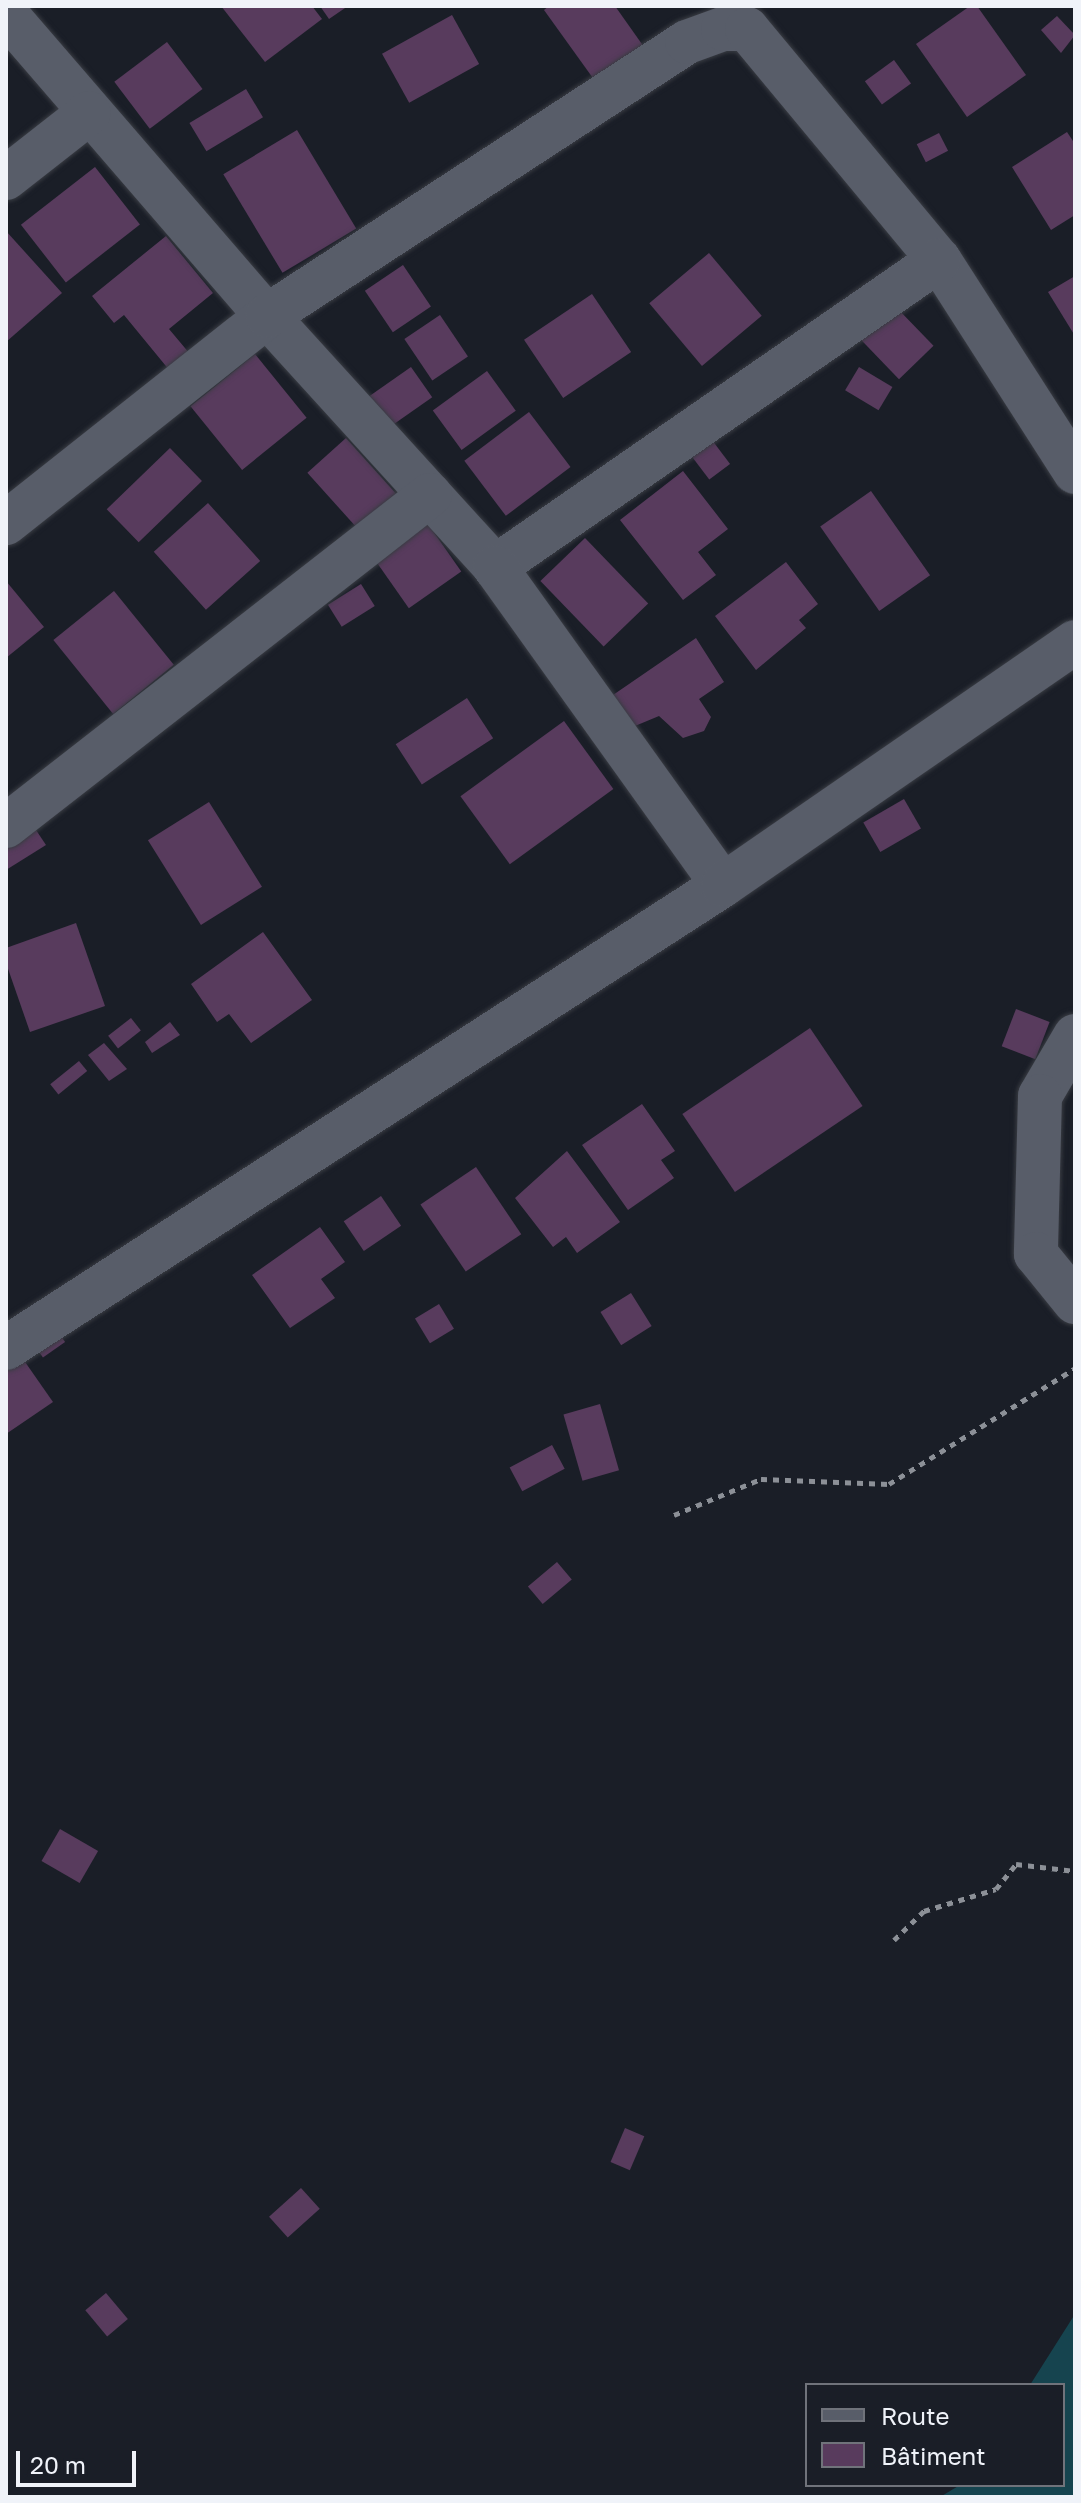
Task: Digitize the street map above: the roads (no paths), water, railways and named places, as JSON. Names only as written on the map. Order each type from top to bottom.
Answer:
[{"type":"street","points":[[22,14],[89,113],[267,316],[495,567],[723,885]]},
{"type":"street","points":[[6,523],[267,316],[687,42],[723,29],[747,29],[939,260],[1075,472]]},
{"type":"street","points":[[6,178],[89,113]]},
{"type":"street","points":[[495,567],[939,260]]},
{"type":"street","points":[[6,826],[430,495]]},
{"type":"street","points":[[6,1348],[723,885],[1075,642]]},
{"type":"street","points":[[1075,1036],[1040,1096],[1036,1254],[1075,1302]]},
{"type":"water","points":[[1075,2314],[1075,2497],[940,2497],[957,2487],[1065,2487],[1065,2383],[1031,2383]]}]
